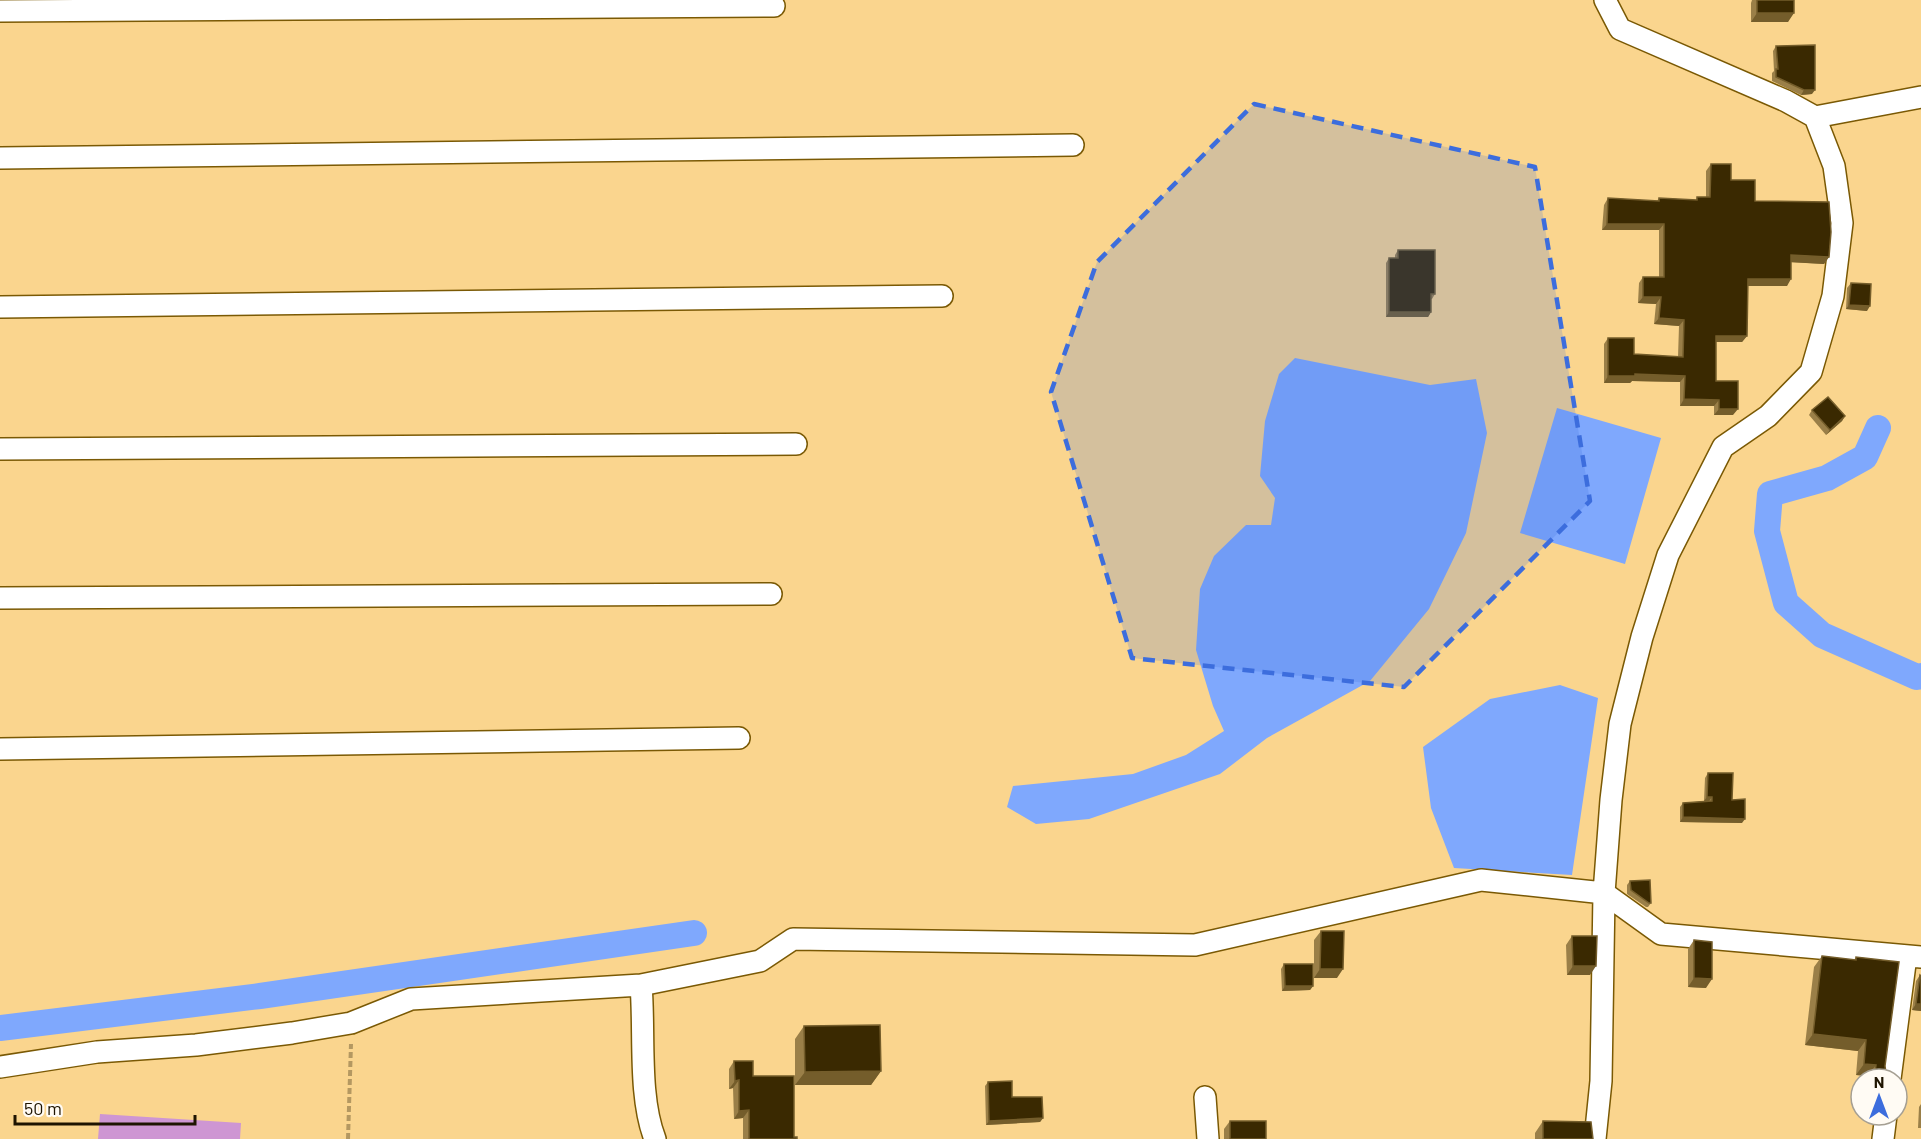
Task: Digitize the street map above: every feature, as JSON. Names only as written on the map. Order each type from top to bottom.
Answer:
[{"type":"street","points":[[1605,0],[1620,29],[1786,101],[1815,117],[1921,97]]},
{"type":"street","points":[[0,11],[774,6]]},
{"type":"street","points":[[1595,1139],[1601,1081],[1604,893],[1620,724],[1642,637],[1668,555],[1723,447],[1768,416],[1811,372],[1833,296],[1842,223],[1834,166],[1815,117]]},
{"type":"street","points":[[0,158],[1073,145]]},
{"type":"street","points":[[0,307],[942,296]]},
{"type":"street","points":[[0,448],[796,444]]},
{"type":"street","points":[[0,598],[771,594]]},
{"type":"street","points":[[0,749],[739,738]]},
{"type":"street","points":[[0,1067],[97,1052],[218,1043],[292,1033],[351,1023],[411,999],[641,985],[760,962],[793,939],[1195,945],[1481,880],[1604,893],[1662,933],[1914,957],[1892,1067]]},
{"type":"street","points":[[641,985],[646,1092],[650,1126],[655,1139]]},
{"type":"street","points":[[1205,1097],[1208,1139]]},
{"type":"path","points":[[348,1139],[351,1023]]},
{"type":"highlighted area","points":[[1254,104],[1535,167],[1590,501],[1404,687],[1132,658],[1051,392],[1097,262]]},
{"type":"shaded area","points":[[100,1114],[241,1123],[240,1139],[98,1139]]},
{"type":"water","points":[[1295,358],[1430,385],[1476,379],[1487,433],[1466,533],[1429,609],[1370,681],[1267,738],[1220,774],[1089,819],[1036,824],[1007,807],[1013,786],[1133,774],[1186,755],[1224,731],[1213,706],[1196,650],[1200,589],[1214,556],[1246,525],[1271,525],[1275,498],[1260,476],[1265,421],[1279,374]]},
{"type":"water","points":[[1557,408],[1661,438],[1625,564],[1520,533]]},
{"type":"water","points":[[1560,685],[1598,698],[1572,875],[1454,868],[1431,808],[1423,747],[1490,699]]},
{"type":"building","points":[[1757,0],[1794,0],[1794,13],[1757,13]]},
{"type":"building","points":[[1815,45],[1815,90],[1804,90],[1776,77],[1776,69],[1778,69],[1776,46]]},
{"type":"building","points":[[1711,164],[1731,164],[1731,180],[1755,180],[1755,201],[1829,202],[1831,232],[1829,257],[1791,255],[1791,279],[1748,279],[1747,336],[1716,336],[1716,381],[1738,381],[1738,409],[1719,409],[1719,400],[1684,399],[1685,376],[1635,374],[1635,376],[1608,376],[1608,338],[1634,338],[1634,354],[1683,357],[1684,320],[1659,318],[1661,297],[1643,297],[1643,277],[1664,277],[1664,224],[1607,224],[1608,198],[1659,201],[1659,198],[1697,200],[1697,197],[1710,197]]},
{"type":"building","points":[[1398,250],[1435,250],[1435,294],[1431,294],[1431,312],[1389,312],[1389,258],[1398,258]]},
{"type":"building","points":[[1851,283],[1871,284],[1870,306],[1849,305]]},
{"type":"building","points":[[1828,397],[1845,416],[1830,430],[1812,410]]},
{"type":"building","points":[[1708,773],[1733,773],[1732,800],[1745,799],[1745,819],[1683,817],[1683,803],[1712,801],[1712,797],[1707,797]]},
{"type":"building","points":[[1650,880],[1651,903],[1649,903],[1631,890],[1630,881]]},
{"type":"building","points":[[1321,931],[1344,931],[1343,969],[1320,969]]},
{"type":"building","points":[[1572,936],[1597,936],[1596,966],[1573,966]]},
{"type":"building","points":[[1694,940],[1712,942],[1712,979],[1694,978]]},
{"type":"building","points":[[1822,956],[1899,962],[1885,1067],[1864,1064],[1866,1040],[1813,1034]]},
{"type":"building","points":[[1284,964],[1313,964],[1313,986],[1285,986]]},
{"type":"building","points":[[1920,975],[1921,1004],[1916,1004]]},
{"type":"building","points":[[880,1025],[881,1071],[805,1072],[804,1026]]},
{"type":"building","points":[[734,1061],[753,1061],[753,1076],[794,1076],[794,1137],[797,1139],[749,1139],[749,1110],[739,1111],[739,1080],[735,1081]]},
{"type":"building","points":[[1012,1081],[1012,1097],[1042,1097],[1043,1118],[989,1121],[988,1082]]},
{"type":"building","points":[[1230,1121],[1266,1121],[1266,1139],[1230,1139]]},
{"type":"building","points":[[1543,1121],[1591,1122],[1593,1139],[1543,1139]]},
{"type":"waterway","points":[[1878,428],[1865,457],[1827,478],[1770,494],[1767,531],[1786,603],[1822,635],[1917,677],[1921,676]]},
{"type":"waterway","points":[[0,1028],[260,996],[694,933]]}]
